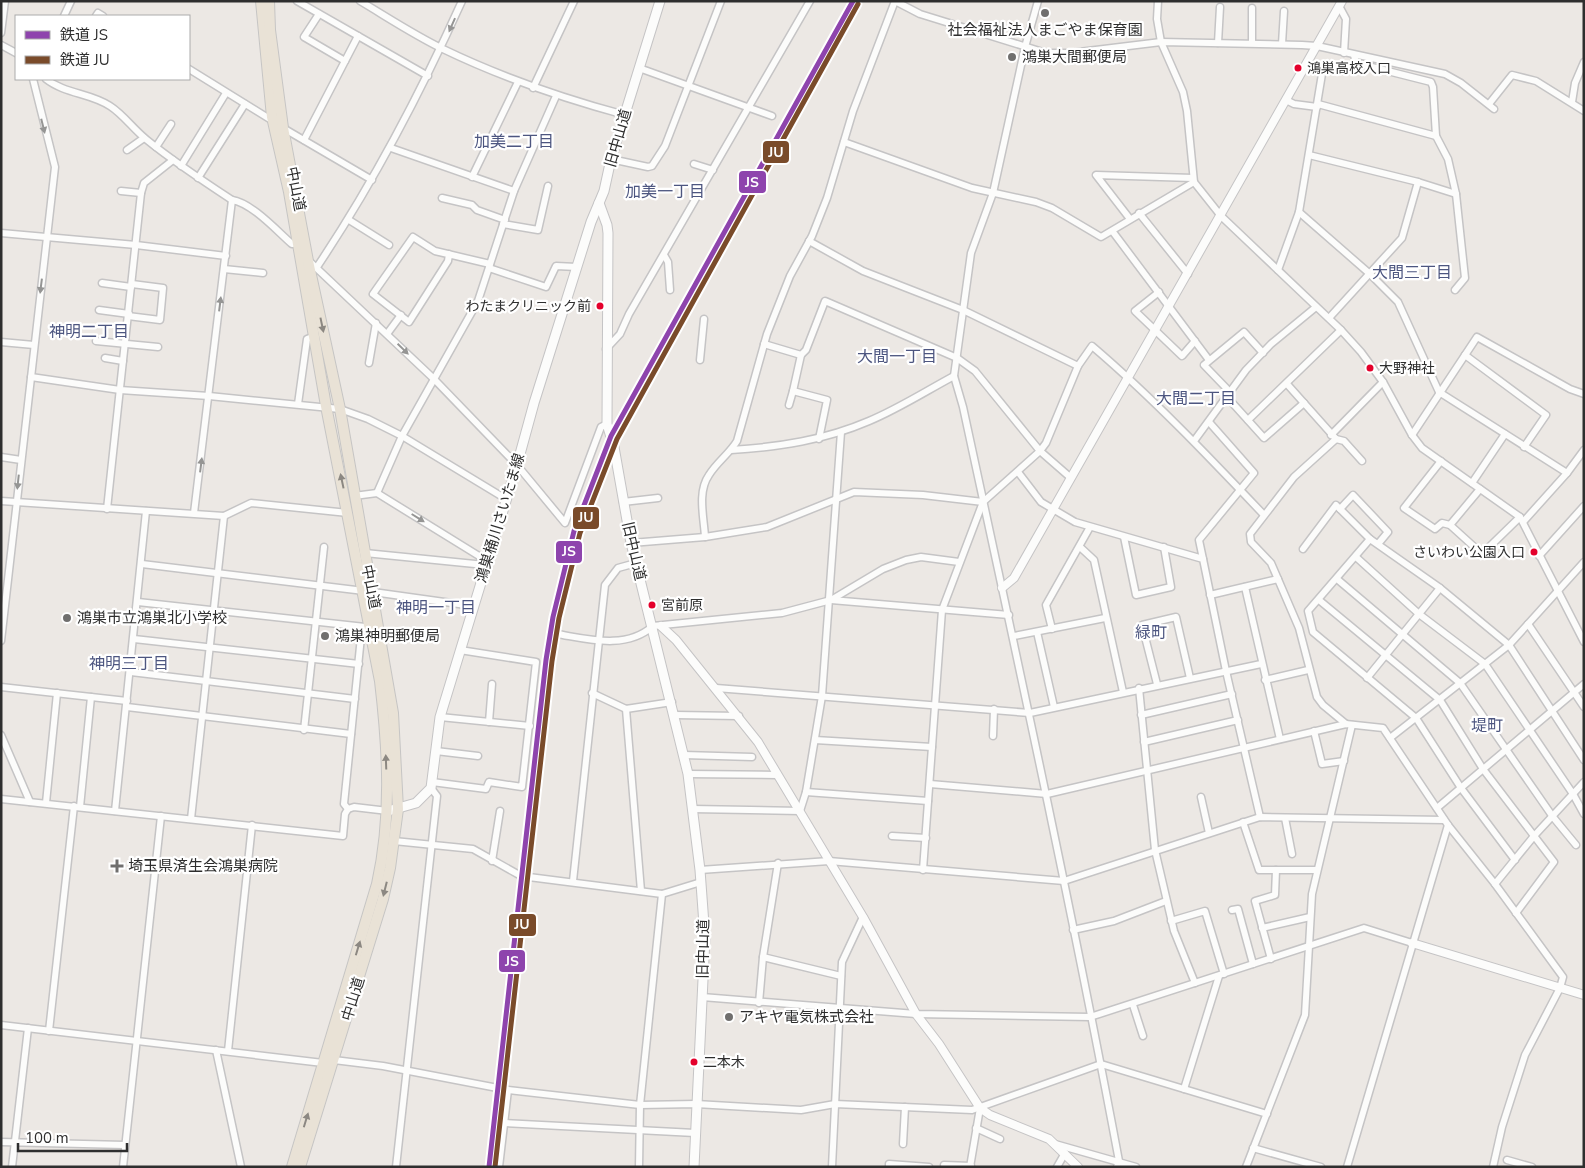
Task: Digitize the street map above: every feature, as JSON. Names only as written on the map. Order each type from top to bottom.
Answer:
[{"type":"highway","name":"中山道","points":[[261,1],[273,121],[315,336],[326,406],[368,592],[392,713],[394,841],[383,899],[300,1167]]},
{"type":"highway","name":"中山道","points":[[269,1],[271,39],[283,128],[308,260],[340,409],[364,553],[368,592],[366,628],[384,718],[393,810],[377,884],[292,1167]]},
{"type":"main road","name":"旧中山道","points":[[660,1],[611,159],[600,203],[607,225],[607,424],[614,447],[631,542],[657,626],[688,774],[700,870],[704,938],[694,1167]]},
{"type":"main road","name":"鴻巣桶川さいたま線","points":[[432,785],[440,717],[534,403],[577,267],[600,203]]},
{"type":"main road","points":[[393,810],[416,803],[432,785]]},
{"type":"street","points":[[1,33],[5,1]]},
{"type":"street","points":[[65,15],[71,1]]},
{"type":"street","points":[[297,1],[428,76]]},
{"type":"street","points":[[360,1],[441,48],[518,82],[556,96],[625,115]]},
{"type":"street","points":[[317,267],[349,220],[391,148],[428,76],[462,1]]},
{"type":"street","points":[[533,88],[574,1]]},
{"type":"street","points":[[611,159],[648,167],[652,166],[665,146],[720,1]]},
{"type":"street","points":[[606,348],[620,334],[810,1]]},
{"type":"street","points":[[705,537],[702,508],[704,485],[709,475],[732,450],[737,441],[764,344],[780,298],[809,241],[827,198],[853,111],[895,1],[920,14],[1046,53],[1071,53],[1161,42],[1317,46],[1445,74],[1461,83],[1492,107],[1512,76],[1536,81],[1584,111]]},
{"type":"street","points":[[1038,1],[1025,47],[993,193],[971,253],[954,376],[1014,636],[1047,794],[1090,1018],[1101,1064],[1118,1164]]},
{"type":"street","points":[[1158,1],[1157,19],[1161,42],[1183,92],[1187,111],[1194,180],[1221,216],[1341,330],[1383,382],[1412,436],[1422,448],[1522,520],[1584,642]]},
{"type":"street","points":[[1002,588],[1014,578],[1341,4]]},
{"type":"street","points":[[1341,4],[1346,19],[1344,53]]},
{"type":"street","points":[[1218,43],[1220,7]]},
{"type":"street","points":[[1252,8],[1252,43]]},
{"type":"street","points":[[1282,44],[1284,11]]},
{"type":"street","points":[[318,14],[304,37],[345,61]]},
{"type":"street","points":[[304,140],[358,36]]},
{"type":"street","points":[[1,45],[15,52]]},
{"type":"street","points":[[1354,55],[1356,62],[1431,82],[1433,87],[1436,136],[1448,159],[1456,194],[1465,278],[1455,290]]},
{"type":"street","points":[[1572,102],[1575,83],[1584,62]]},
{"type":"street","points":[[639,68],[749,106],[772,116]]},
{"type":"street","points":[[1278,270],[1299,212],[1323,68]]},
{"type":"street","points":[[190,70],[273,121]]},
{"type":"street","points":[[1,641],[55,168],[33,80]]},
{"type":"street","points":[[48,80],[63,89],[108,104],[128,119],[144,138],[156,148],[198,178],[232,200],[239,201],[266,220],[292,244],[297,243]]},
{"type":"street","points":[[472,177],[518,82]]},
{"type":"street","points":[[181,166],[226,93]]},
{"type":"street","points":[[377,493],[402,436],[478,301],[514,191],[556,96]]},
{"type":"street","points":[[1286,100],[1294,104],[1318,106],[1436,136]]},
{"type":"street","points":[[198,178],[245,104]]},
{"type":"street","points":[[156,148],[171,124]]},
{"type":"street","points":[[283,128],[372,180]]},
{"type":"street","points":[[127,150],[144,138]]},
{"type":"street","points":[[844,142],[972,188],[1036,202],[1052,208],[1101,237],[1113,232],[1139,213],[1194,180]]},
{"type":"street","points":[[391,148],[514,191]]},
{"type":"street","points":[[1309,155],[1418,182],[1456,194]]},
{"type":"street","points":[[107,509],[142,193],[144,183],[173,160]]},
{"type":"street","points":[[694,164],[713,170]]},
{"type":"street","points":[[1130,219],[1096,175],[1194,180]]},
{"type":"street","points":[[1329,318],[1402,238],[1418,182]]},
{"type":"street","points":[[442,198],[472,206],[504,222],[538,230],[548,186]]},
{"type":"street","points":[[121,191],[142,193]]},
{"type":"street","points":[[194,513],[210,396],[232,200]]},
{"type":"street","points":[[1299,212],[1370,274],[1398,302],[1439,392],[1566,473]]},
{"type":"street","points":[[1139,213],[1188,274]]},
{"type":"street","points":[[349,220],[389,245]]},
{"type":"street","points":[[1113,232],[1209,360]]},
{"type":"street","points":[[1,233],[136,245],[226,256]]},
{"type":"street","points":[[449,254],[448,261],[409,322],[373,294],[413,237],[435,251],[449,254],[489,266],[546,288],[556,266],[577,267]]},
{"type":"street","points":[[809,241],[863,271],[964,310],[1078,366]]},
{"type":"street","points":[[664,256],[668,262],[670,290]]},
{"type":"street","points":[[308,260],[434,378],[517,465],[565,523],[601,427],[607,424]]},
{"type":"street","points":[[224,269],[263,273]]},
{"type":"street","points":[[99,310],[160,320],[163,288],[102,283]]},
{"type":"street","points":[[1159,292],[1135,311],[1182,356],[1196,341]]},
{"type":"street","points":[[789,405],[801,355],[806,350],[825,301],[957,358],[975,371],[1040,451],[1071,478]]},
{"type":"street","points":[[1194,441],[1263,353],[1316,307]]},
{"type":"street","points":[[387,334],[401,315]]},
{"type":"street","points":[[700,360],[704,319]]},
{"type":"street","points":[[370,363],[376,323]]},
{"type":"street","points":[[1248,420],[1341,330]]},
{"type":"street","points":[[1263,353],[1244,332],[1204,365],[1264,438],[1304,403]]},
{"type":"street","points":[[298,404],[307,339],[315,336]]},
{"type":"street","points":[[1412,436],[1477,336],[1570,389],[1584,394]]},
{"type":"street","points":[[96,341],[158,347]]},
{"type":"street","points":[[1,342],[34,345]]},
{"type":"street","points":[[764,344],[801,355]]},
{"type":"street","points":[[923,870],[942,610],[983,502],[1018,472],[1046,443],[1078,366],[1092,346],[1129,377],[1242,489],[1264,515]]},
{"type":"street","points":[[1465,355],[1546,415],[1524,447]]},
{"type":"street","points":[[105,358],[123,361]]},
{"type":"street","points":[[732,450],[819,439],[841,432],[871,420],[954,376]]},
{"type":"street","points":[[31,377],[120,390],[326,406],[340,409],[368,419],[402,436],[506,499]]},
{"type":"street","points":[[1349,724],[1323,705],[1317,697],[1308,670],[1299,628],[1271,563],[1252,542],[1250,534],[1294,477],[1334,437],[1383,382]]},
{"type":"street","points":[[1287,384],[1334,437],[1344,441],[1362,462]]},
{"type":"street","points":[[793,391],[827,400],[819,439]]},
{"type":"street","points":[[1209,422],[1254,473],[1199,540],[1226,671],[1260,817]]},
{"type":"street","points":[[800,810],[806,792],[822,696],[831,600],[841,432]]},
{"type":"street","points":[[1472,483],[1505,434]]},
{"type":"street","points":[[1441,461],[1404,508],[1435,530],[1442,523],[1450,525],[1482,554],[1522,520],[1566,473],[1584,450]]},
{"type":"street","points":[[1,457],[21,460]]},
{"type":"street","points":[[1018,472],[1042,502],[1053,510],[1090,527],[1203,559]]},
{"type":"street","points":[[1450,525],[1480,489]]},
{"type":"street","points":[[631,542],[705,537],[767,527],[854,492],[923,495],[983,502]]},
{"type":"street","points":[[354,496],[377,493],[479,556],[485,565]]},
{"type":"street","points":[[1340,509],[1352,495],[1388,532],[1378,544]]},
{"type":"street","points":[[623,502],[658,498]]},
{"type":"street","points":[[1,501],[224,516],[251,503],[349,514]]},
{"type":"street","points":[[1303,549],[1336,505],[1370,539],[1440,588],[1509,645],[1584,760]]},
{"type":"street","points":[[1539,556],[1584,506]]},
{"type":"street","points":[[114,811],[131,672],[146,512]]},
{"type":"street","points":[[191,819],[224,516]]},
{"type":"street","points":[[1052,629],[1046,605],[1090,527]]},
{"type":"street","points":[[1124,537],[1136,595],[1170,587],[1164,547]]},
{"type":"street","points":[[1370,539],[1308,611],[1313,632],[1416,718],[1461,788],[1515,860]]},
{"type":"street","points":[[1080,547],[1094,560],[1105,618],[1123,692]]},
{"type":"street","points":[[304,730],[324,548]]},
{"type":"street","points":[[364,553],[485,565]]},
{"type":"street","points":[[557,634],[621,642],[657,626],[782,613],[831,600],[883,569],[906,560],[921,557],[959,562]]},
{"type":"street","points":[[1356,557],[1419,614],[1485,664],[1573,794],[1584,814]]},
{"type":"street","points":[[1390,738],[1509,645],[1584,562]]},
{"type":"street","points":[[573,881],[605,585],[618,568],[636,563]]},
{"type":"street","points":[[142,564],[320,585],[473,606]]},
{"type":"street","points":[[1,570],[9,571]]},
{"type":"street","points":[[1210,595],[1278,579]]},
{"type":"street","points":[[1337,579],[1460,683],[1506,750],[1576,845]]},
{"type":"street","points":[[1245,587],[1261,664],[1280,739]]},
{"type":"street","points":[[1367,678],[1440,588]]},
{"type":"street","points":[[831,600],[1009,615]]},
{"type":"street","points":[[1319,600],[1440,700],[1483,769],[1554,862],[1516,912]]},
{"type":"street","points":[[138,602],[366,628],[358,664],[344,804],[348,809]]},
{"type":"street","points":[[1157,684],[1142,625],[1176,617],[1190,678]]},
{"type":"street","points":[[1014,636],[1105,618]]},
{"type":"street","points":[[1528,624],[1584,707]]},
{"type":"street","points":[[657,626],[676,640],[758,742],[863,916],[916,1014],[980,1108],[990,1115],[1049,1138],[1078,1167]]},
{"type":"street","points":[[1037,632],[1054,707]]},
{"type":"street","points":[[134,639],[358,664]]},
{"type":"street","points":[[396,1167],[433,845],[437,796],[432,785],[486,789],[489,782],[522,787],[530,726],[536,662],[460,650]]},
{"type":"street","points":[[716,688],[936,704],[1030,713],[1157,684],[1261,664]]},
{"type":"street","points":[[1265,680],[1308,670]]},
{"type":"street","points":[[131,672],[355,699]]},
{"type":"street","points":[[488,722],[492,684]]},
{"type":"street","points":[[1437,808],[1584,684]]},
{"type":"street","points":[[1,687],[91,697],[202,717],[352,734]]},
{"type":"street","points":[[1139,688],[1154,850],[1171,921],[1196,983]]},
{"type":"street","points":[[46,803],[57,693]]},
{"type":"street","points":[[592,693],[626,708],[672,702]]},
{"type":"street","points":[[1141,714],[1232,694]]},
{"type":"street","points":[[49,1031],[91,697]]},
{"type":"street","points":[[626,708],[641,891]]},
{"type":"street","points":[[993,736],[994,709]]},
{"type":"street","points":[[675,715],[739,716]]},
{"type":"street","points":[[440,717],[530,726]]},
{"type":"street","points":[[1144,742],[1238,720]]},
{"type":"street","points":[[1246,1167],[1306,1014],[1310,917],[1317,870],[1344,761],[1349,724]]},
{"type":"street","points":[[930,784],[1047,794],[1349,724],[1383,728],[1446,823],[1495,884],[1562,974],[1560,988],[1525,1056],[1502,1127],[1493,1167]]},
{"type":"street","points":[[1314,731],[1322,764],[1344,761]]},
{"type":"street","points":[[1,735],[30,802]]},
{"type":"street","points":[[815,740],[932,747]]},
{"type":"street","points":[[436,751],[478,756]]},
{"type":"street","points":[[684,755],[752,757]]},
{"type":"street","points":[[688,774],[777,775]]},
{"type":"street","points":[[1495,884],[1534,836],[1554,817],[1584,782]]},
{"type":"street","points":[[806,792],[928,801]]},
{"type":"street","points":[[1201,797],[1209,833]]},
{"type":"street","points":[[1,798],[343,836],[345,814],[348,809],[354,807],[393,810]]},
{"type":"street","points":[[692,809],[800,810]]},
{"type":"street","points":[[492,861],[500,811]]},
{"type":"street","points":[[123,1167],[161,816]]},
{"type":"street","points":[[700,870],[778,863],[829,862],[1064,881],[1154,850],[1260,817],[1446,823]]},
{"type":"street","points":[[1285,818],[1292,854]]},
{"type":"street","points":[[1243,822],[1259,870],[1317,870]]},
{"type":"street","points":[[1347,1167],[1446,823]]},
{"type":"street","points":[[228,1052],[252,825]]},
{"type":"street","points":[[892,836],[926,838]]},
{"type":"street","points":[[394,841],[473,849],[521,876],[573,881],[662,894],[701,882]]},
{"type":"street","points":[[759,1003],[763,957],[778,863]]},
{"type":"street","points":[[1271,959],[1255,901],[1275,894],[1276,870]]},
{"type":"street","points":[[639,1167],[640,1105],[662,894]]},
{"type":"street","points":[[1074,930],[1114,921],[1166,901]]},
{"type":"street","points":[[1232,910],[1238,909],[1253,964]]},
{"type":"street","points":[[1171,921],[1206,911],[1222,975],[1184,1089]]},
{"type":"street","points":[[832,1167],[842,962],[863,916]]},
{"type":"street","points":[[1262,928],[1310,917]]},
{"type":"street","points":[[702,997],[916,1014],[1090,1018],[1364,928],[1584,996]]},
{"type":"street","points":[[763,957],[841,976]]},
{"type":"street","points":[[1133,1005],[1143,1036]]},
{"type":"street","points":[[1,1025],[323,1063]]},
{"type":"street","points":[[12,1167],[28,1028]]},
{"type":"street","points":[[216,1050],[241,1167]]},
{"type":"street","points":[[334,1060],[508,1090],[640,1105],[696,1104],[801,1110],[835,1104],[980,1108],[1101,1064],[1267,1114]]},
{"type":"street","points":[[499,1167],[508,1090]]},
{"type":"street","points":[[904,1144],[905,1107]]},
{"type":"street","points":[[944,1164],[970,1166],[980,1108]]},
{"type":"street","points":[[504,1123],[695,1133]]},
{"type":"street","points":[[976,1128],[1000,1138]]},
{"type":"street","points":[[1,1142],[125,1145]]},
{"type":"street","points":[[1056,1144],[1118,1164],[1136,1167]]},
{"type":"street","points":[[1253,1148],[1321,1167]]},
{"type":"street","points":[[1057,1167],[1065,1153]]},
{"type":"street","points":[[1507,1160],[1532,1167]]},
{"type":"street","points":[[888,1167],[889,1164],[929,1167]]},
{"type":"rail line","name":"JS","points":[[489,1167],[546,660],[553,617],[574,531],[611,436],[853,1]]},
{"type":"rail line","name":"JU","points":[[495,1167],[552,661],[559,618],[580,533],[617,439],[858,4]]},
{"type":"place","name":"社会福祉法人まごやま保育園","points":[[1045,13]]},
{"type":"place","name":"鴻巣大間郵便局","points":[[1012,57]]},
{"type":"place","name":"鴻巣高校入口","points":[[1298,68]]},
{"type":"place","name":"わたまクリニック前","points":[[600,306]]},
{"type":"place","name":"大野神社","points":[[1370,368]]},
{"type":"place","name":"さいわい公園入口","points":[[1534,552]]},
{"type":"place","name":"宮前原","points":[[652,605]]},
{"type":"place","name":"鴻巣市立鴻巣北小学校","points":[[67,618]]},
{"type":"place","name":"鴻巣神明郵便局","points":[[325,636]]},
{"type":"place","name":"埼玉県済生会鴻巣病院","points":[[117,866]]},
{"type":"place","name":"アキヤ電気株式会社","points":[[729,1017]]},
{"type":"place","name":"二本木","points":[[694,1062]]},
{"type":"district","name":"加美二丁目","points":[[514,142]]},
{"type":"district","name":"加美一丁目","points":[[665,192]]},
{"type":"district","name":"大間三丁目","points":[[1412,273]]},
{"type":"district","name":"神明二丁目","points":[[89,332]]},
{"type":"district","name":"大間一丁目","points":[[897,357]]},
{"type":"district","name":"大間二丁目","points":[[1196,399]]},
{"type":"district","name":"神明一丁目","points":[[436,608]]},
{"type":"district","name":"緑町","points":[[1151,633]]},
{"type":"district","name":"神明三丁目","points":[[129,664]]},
{"type":"district","name":"堤町","points":[[1487,726]]}]
